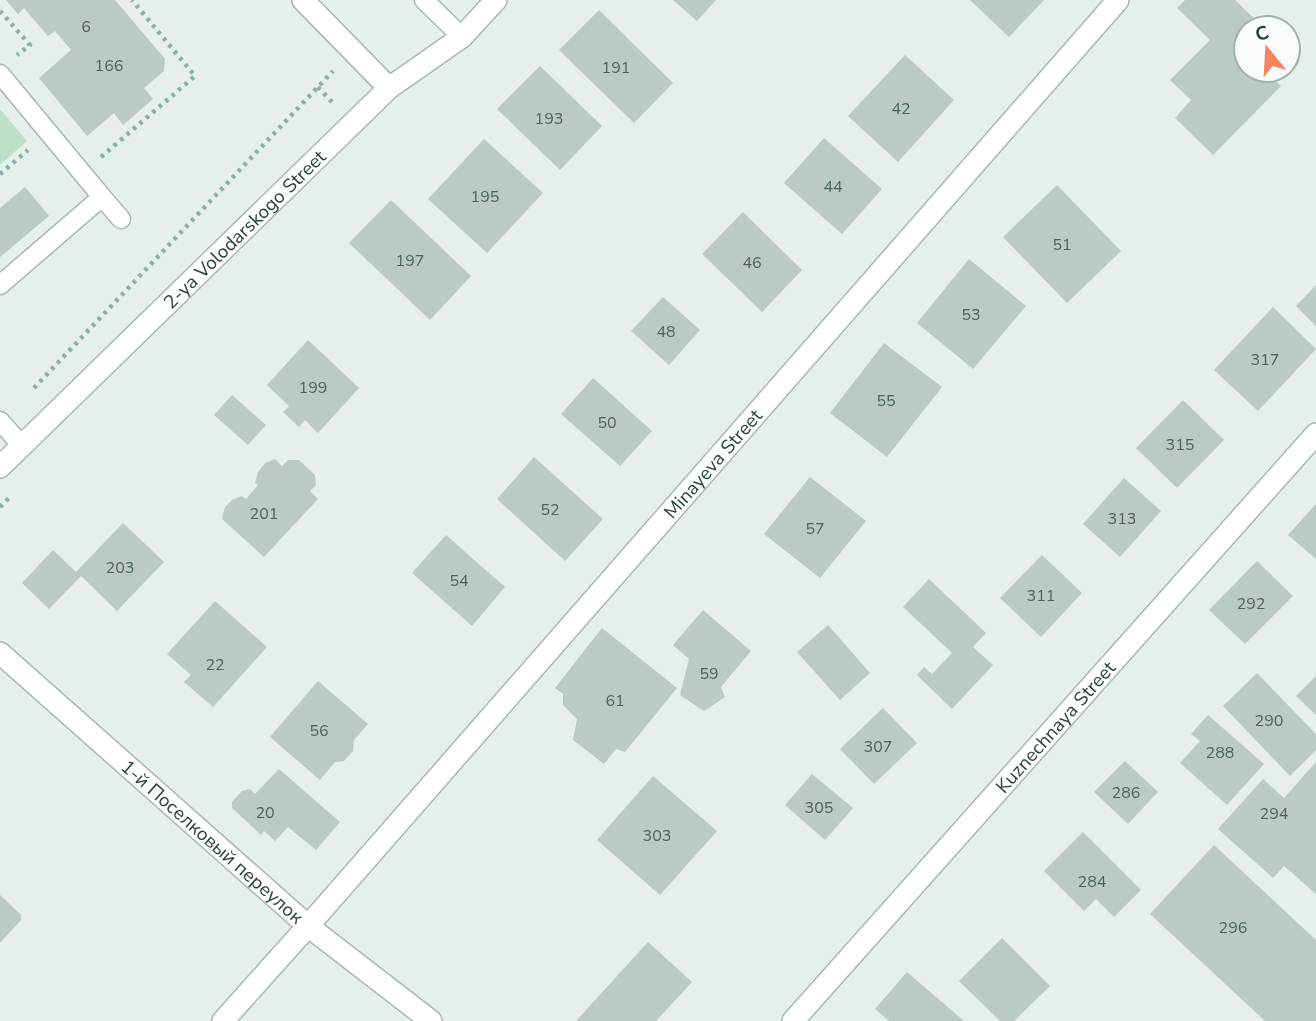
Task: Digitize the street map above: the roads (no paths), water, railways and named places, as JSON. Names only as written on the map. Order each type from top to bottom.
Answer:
[{"type":"street","points":[[303,0],[389,88]]},
{"type":"street","name":"2-ya Volodarskogo Street","points":[[0,467],[389,88],[462,37],[496,0]]},
{"type":"street","name":"Minayeva Street","points":[[223,1021],[1118,0]]},
{"type":"street","name":"Kuznechnaya Street","points":[[793,1021],[1316,434]]},
{"type":"street","name":"1-й Поселковый переулок","points":[[0,653],[308,926],[431,1021]]},
{"type":"lane","points":[[424,0],[462,37]]},
{"type":"lane","points":[[0,74],[121,219]]},
{"type":"lane","points":[[0,285],[102,197]]},
{"type":"lane","points":[[1,422],[22,446]]}]
